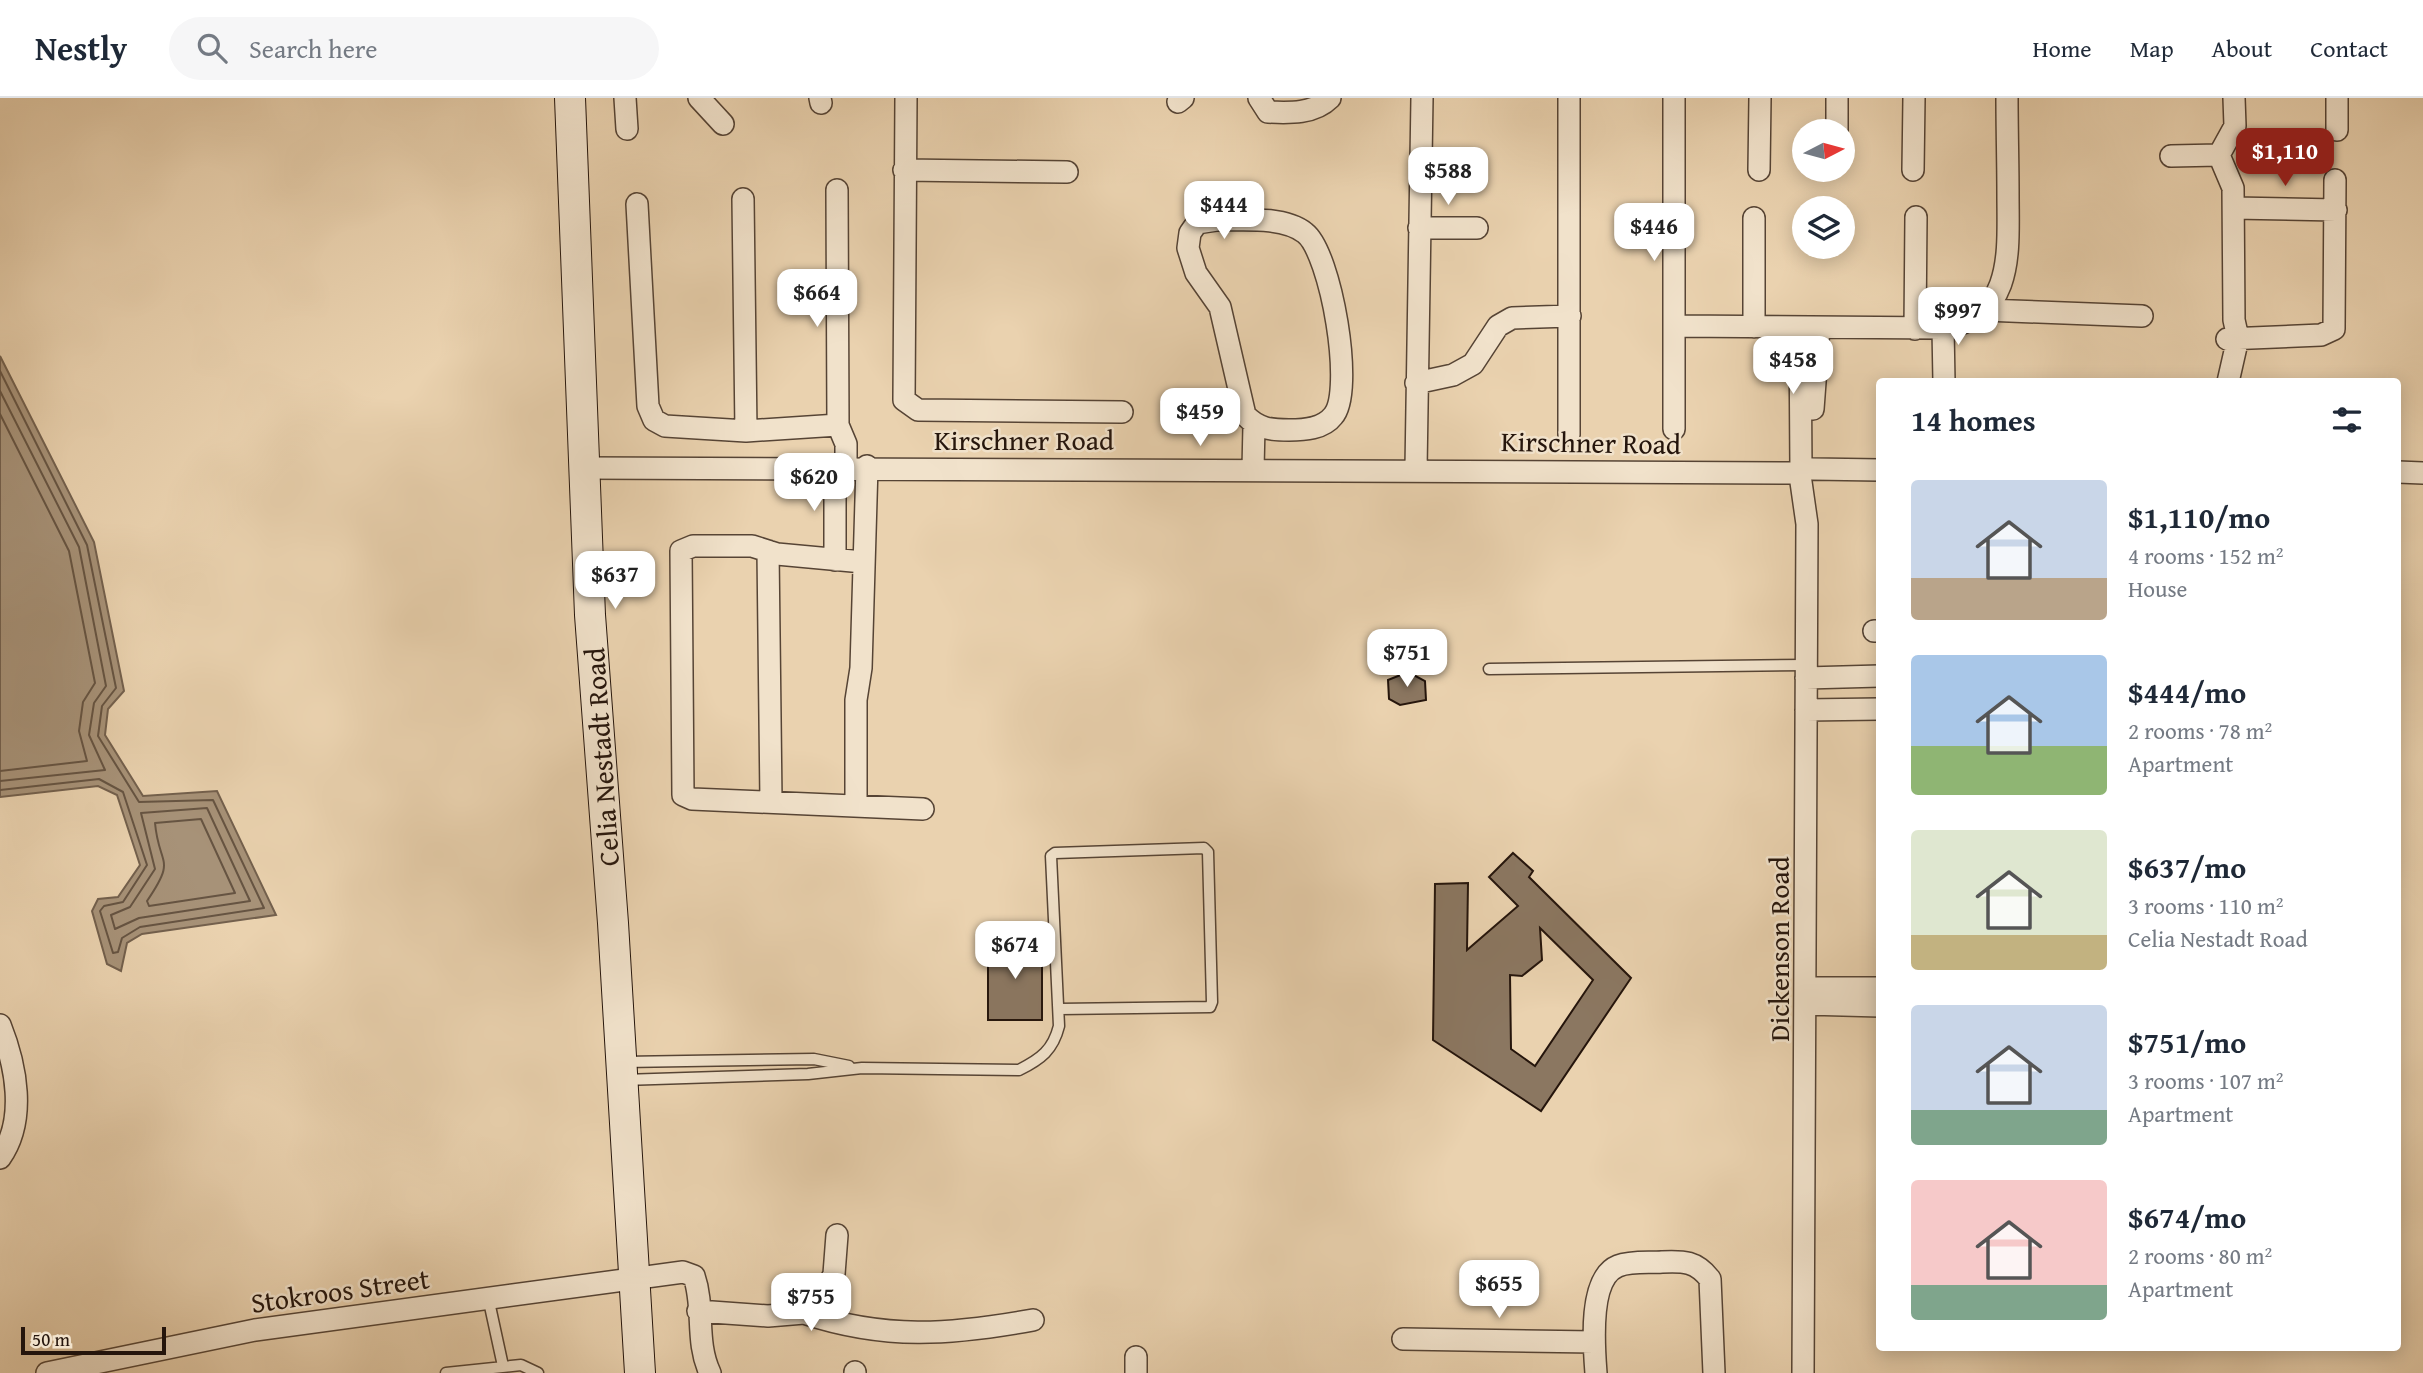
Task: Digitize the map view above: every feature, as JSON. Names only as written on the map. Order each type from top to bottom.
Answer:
[{"type":"street","name":"Celia Nestadt Road","points":[[570,98],[593,467]]},
{"type":"street","name":"Celia Nestadt Road","points":[[582,98],[593,467],[590,615],[628,1071],[640,1275],[649,1373]]},
{"type":"street","points":[[625,98],[627,129]]},
{"type":"street","points":[[699,98],[723,124]]},
{"type":"street","points":[[906,98],[904,400],[918,410],[1122,412]]},
{"type":"street","points":[[1259,98],[1268,112],[1284,113],[1312,110],[1330,98]]},
{"type":"street","points":[[1416,469],[1422,98]]},
{"type":"street","points":[[1569,98],[1569,435]]},
{"type":"street","points":[[1674,98],[1674,429]]},
{"type":"street","points":[[1759,170],[1760,98]]},
{"type":"street","points":[[1837,98],[1837,119]]},
{"type":"street","points":[[1913,170],[1914,98]]},
{"type":"street","points":[[1675,326],[1944,328],[1967,322],[1985,310],[2006,272],[2008,254],[2007,98]]},
{"type":"street","points":[[2219,155],[2235,126],[2234,98]]},
{"type":"street","points":[[2337,98],[2337,130]]},
{"type":"street","points":[[2171,156],[2219,155]]},
{"type":"street","points":[[2219,155],[2233,188],[2234,208],[2233,332],[2228,378]]},
{"type":"street","points":[[905,170],[1068,172]]},
{"type":"street","points":[[2233,332],[2321,335],[2334,330],[2336,180]]},
{"type":"street","points":[[837,190],[838,425],[846,444],[863,562],[861,668],[856,700],[856,804]]},
{"type":"street","points":[[743,199],[746,431]]},
{"type":"street","points":[[637,204],[648,406],[654,420],[665,426],[746,431],[838,425]]},
{"type":"street","points":[[2234,208],[2336,210]]},
{"type":"street","points":[[1915,329],[1916,217]]},
{"type":"street","points":[[1754,218],[1754,327]]},
{"type":"street","points":[[1253,469],[1254,425],[1245,415],[1220,307],[1196,273],[1188,248],[1190,233],[1196,223],[1249,220],[1292,225],[1307,233],[1321,255],[1331,286],[1340,357],[1340,401],[1334,416],[1319,426],[1303,430],[1273,430],[1254,425]]},
{"type":"street","points":[[1419,228],[1477,228]]},
{"type":"street","points":[[1985,310],[2142,316]]},
{"type":"street","points":[[1416,383],[1453,375],[1473,364],[1498,326],[1512,318],[1570,316]]},
{"type":"street","name":"Dickenson Road","points":[[1803,1373],[1809,328]]},
{"type":"street","points":[[1944,328],[1944,378]]},
{"type":"street","points":[[2217,378],[2233,332]]},
{"type":"street","points":[[835,560],[849,466]]},
{"type":"street","name":"Kirschner Road","points":[[593,467],[1416,469],[1808,475],[1843,470],[1876,470]]},
{"type":"street","points":[[2401,472],[2423,473]]},
{"type":"street","points":[[863,562],[752,547],[693,546],[681,551],[683,795],[692,799],[923,809]]},
{"type":"street","points":[[768,551],[771,801]]},
{"type":"street","points":[[1806,671],[1876,676]]},
{"type":"street","points":[[1806,710],[1876,709]]},
{"type":"street","points":[[1806,996],[1876,988]]},
{"type":"street","points":[[1806,996],[1876,1005]]},
{"type":"street","points":[[0,1025],[12,1060],[17,1100],[9,1146],[0,1158]]},
{"type":"street","points":[[804,1313],[822,1299],[834,1274],[836,1235]]},
{"type":"street","points":[[1596,1373],[1594,1342],[1597,1299],[1601,1284],[1612,1269],[1627,1264],[1690,1262],[1704,1271],[1713,1288],[1714,1373]]},
{"type":"street","name":"Stokroos Street","points":[[47,1373],[255,1330],[640,1275],[682,1272],[694,1276],[698,1311]]},
{"type":"street","name":"Celia Nestadt Road","points":[[640,1275],[640,1373]]},
{"type":"street","points":[[710,1373],[702,1356],[698,1311],[768,1316],[804,1313],[846,1327],[903,1332],[960,1332],[1032,1320]]},
{"type":"street","points":[[1403,1339],[1594,1342]]},
{"type":"lane","points":[[1489,669],[1806,671]]},
{"type":"lane","points":[[628,1071],[807,1074],[862,1068],[1019,1069],[1040,1060],[1055,1044],[1060,1010],[1051,856],[1055,853],[1204,848],[1208,852],[1210,1007],[1060,1010]]},
{"type":"lane","points":[[628,1071],[814,1059],[862,1068]]},
{"type":"lane","points":[[488,1297],[503,1366]]},
{"type":"lane","points":[[446,1373],[521,1365],[538,1373]]},
{"type":"water","points":[[0,356],[94,542],[124,691],[108,709],[105,735],[143,796],[217,791],[276,915],[142,934],[127,943],[121,971],[107,964],[92,911],[98,899],[118,897],[140,865],[117,795],[98,786],[0,797]]},
{"type":"building","points":[[1408,672],[1425,681],[1426,700],[1400,705],[1389,699],[1388,680]]},
{"type":"building","points":[[1513,853],[1533,871],[1529,877],[1631,978],[1541,1111],[1433,1040],[1435,884],[1468,883],[1467,950],[1518,906],[1489,877]],"holes":[[[1540,928],[1593,980],[1535,1066],[1511,1049],[1510,975],[1522,976],[1542,960]]]},
{"type":"building","points":[[988,942],[1042,943],[1042,1020],[988,1020]]}]
